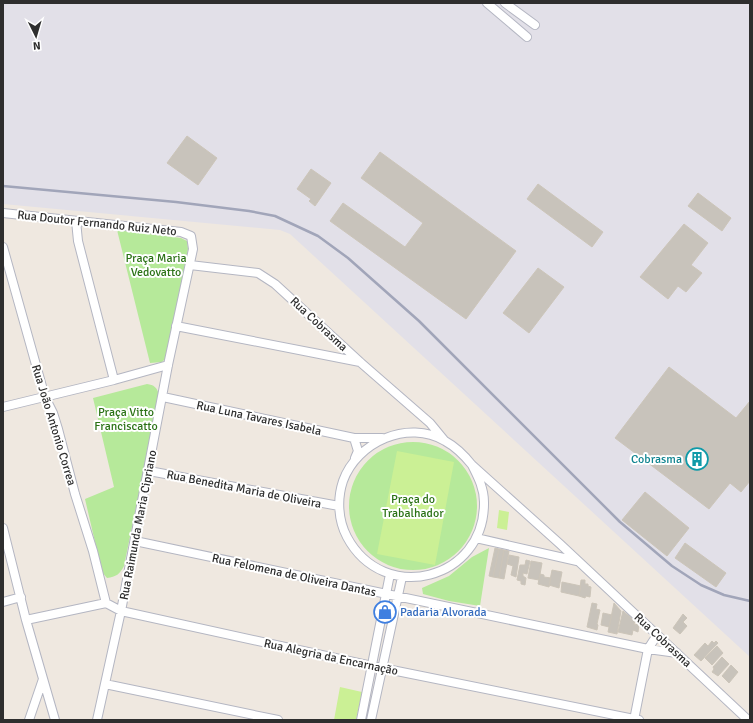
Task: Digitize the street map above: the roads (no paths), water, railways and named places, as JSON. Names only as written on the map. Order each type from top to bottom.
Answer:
[{"type":"street","points":[[487,3],[527,38]]},
{"type":"street","points":[[505,3],[535,24]]},
{"type":"street","name":"Rua Doutor Fernando Ruiz Neto","points":[[3,213],[181,232],[191,236]]},
{"type":"street","points":[[76,221],[78,240],[114,380]]},
{"type":"street","name":"Rua Raimunda Maria Cipriano","points":[[97,720],[121,611],[149,471],[168,365],[190,265],[193,249],[191,236]]},
{"type":"street","name":"Rua João Antonio Correa","points":[[3,247],[45,397],[53,413],[58,429],[75,494],[93,551],[106,603]]},
{"type":"street","name":"Rua Cobrasma","points":[[190,265],[258,273],[275,284],[360,362],[430,423],[444,440]]},
{"type":"street","points":[[176,326],[360,362]]},
{"type":"street","points":[[3,407],[114,380],[168,365]]},
{"type":"street","name":"Rua Luna Tavares Isabela","points":[[163,397],[354,438],[383,438]]},
{"type":"street","points":[[425,434],[430,427],[430,423]]},
{"type":"street","points":[[354,438],[358,451],[346,473],[340,489],[339,506],[343,528],[353,548],[370,564],[390,574],[402,577],[430,575],[444,570],[462,557],[476,538],[483,520],[484,501],[481,482],[472,465],[460,451],[444,440],[425,434],[404,433],[383,438],[368,447],[355,459]]},
{"type":"street","name":"Rua Cobrasma","points":[[472,465],[560,544],[748,720]]},
{"type":"street","name":"Rua Benedita Maria de Oliveira","points":[[149,471],[339,506]]},
{"type":"street","points":[[3,528],[26,620],[54,720]]},
{"type":"street","name":"Rua Cobrasma","points":[[476,538],[577,561]]},
{"type":"street","name":"Rua Felomena de Oliveira Dantas","points":[[135,541],[648,650],[677,653]]},
{"type":"street","points":[[550,554],[556,551],[560,544]]},
{"type":"street","points":[[361,720],[390,574]]},
{"type":"street","points":[[371,720],[402,577]]},
{"type":"street","points":[[3,602],[21,597]]},
{"type":"street","points":[[26,620],[106,603]]},
{"type":"street","name":"Rua Alegria da Encarnação","points":[[106,603],[121,611],[372,666],[635,720]]},
{"type":"street","points":[[635,720],[648,650],[657,635]]},
{"type":"street","points":[[29,720],[43,678]]},
{"type":"street","points":[[105,684],[278,720]]},
{"type":"railway","points":[[3,186],[176,202],[249,211],[275,216],[318,236],[348,258],[419,321],[620,522],[672,566],[701,585],[724,595],[750,601]]},
{"type":"place","name":"Cobrasma","points":[[697,459]]},
{"type":"place","name":"Padaria Alvorada","points":[[385,612]]},
{"type":"park label","name":"Praça Maria Vedovatto","points":[[156,265]]},
{"type":"park label","name":"Praça Vitto Franciscatto","points":[[126,419]]},
{"type":"park label","name":"Praça do Trabalhador","points":[[413,506]]}]
